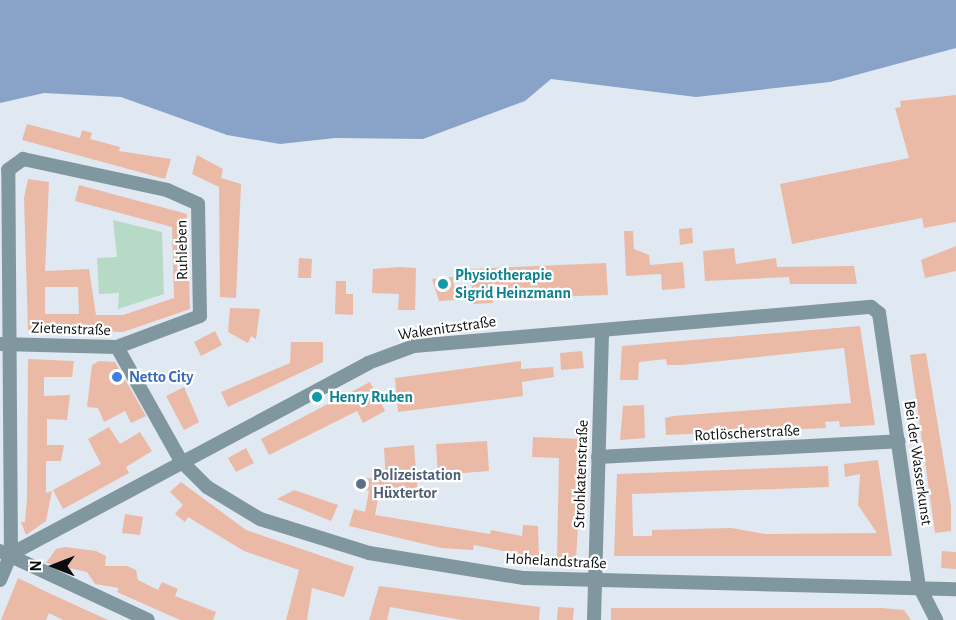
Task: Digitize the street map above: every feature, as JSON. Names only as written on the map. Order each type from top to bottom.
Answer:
[{"type":"street","name":"Ruhleben","points":[[5,344],[8,170],[23,159],[167,190],[198,204],[201,316],[117,347]]},
{"type":"street","name":"Wakenitzstraße","points":[[5,553],[386,354],[414,346],[876,309]]},
{"type":"street","name":"Bei der Wasserkunst","points":[[876,309],[899,441],[919,586],[936,620]]},
{"type":"street","name":"Strohkatenstraße","points":[[594,620],[602,330]]},
{"type":"street","name":"Zietenstraße","points":[[5,344],[117,347],[181,461]]},
{"type":"street","points":[[0,580],[5,553],[5,344]]},
{"type":"street","name":"Rotlöscherstraße","points":[[598,457],[899,441]]},
{"type":"street","name":"Hohelandstraße","points":[[181,461],[207,488],[260,519],[369,553],[459,571],[594,580],[919,586],[956,589]]},
{"type":"street","points":[[5,553],[148,620]]},
{"type":"green space","points":[[113,220],[162,232],[164,294],[118,309],[119,293],[99,294],[97,258],[117,257]]},
{"type":"water","points":[[0,0],[956,0],[956,48],[830,82],[696,97],[551,79],[525,101],[423,139],[335,138],[280,144],[227,135],[121,97],[44,93],[0,103]]},
{"type":"building","points":[[956,95],[956,222],[924,228],[922,218],[792,244],[780,184],[909,158],[895,108],[901,107],[900,101]]},
{"type":"building","points":[[27,124],[80,138],[82,130],[92,133],[90,139],[120,147],[119,151],[171,159],[165,179],[22,140]]},
{"type":"building","points":[[197,155],[223,169],[221,178],[241,184],[236,298],[220,297],[219,187],[192,174]]},
{"type":"building","points":[[28,179],[49,182],[45,271],[89,269],[96,315],[123,315],[174,298],[172,227],[75,201],[79,185],[187,214],[190,309],[123,332],[28,330],[24,198]],"holes":[[[45,287],[78,287],[79,314],[45,314]]]},
{"type":"building","points":[[692,228],[693,243],[680,245],[679,229]]},
{"type":"building","points":[[624,231],[633,231],[634,249],[649,255],[650,265],[683,262],[685,288],[662,290],[661,274],[626,276]]},
{"type":"building","points":[[956,246],[956,271],[925,278],[921,260]]},
{"type":"building","points":[[734,248],[736,264],[776,258],[777,267],[854,266],[857,284],[790,284],[789,277],[705,281],[703,251]]},
{"type":"building","points":[[299,258],[312,259],[311,278],[298,278]]},
{"type":"building","points":[[606,263],[608,295],[546,297],[546,289],[492,292],[493,303],[473,304],[470,269]]},
{"type":"building","points":[[416,268],[415,310],[398,310],[399,294],[372,293],[373,269]]},
{"type":"building","name":"Physiotherapie Sigrid Heinzmann","points":[[453,277],[456,300],[439,301],[432,279]]},
{"type":"building","points":[[336,281],[346,281],[346,294],[353,294],[353,315],[335,314]]},
{"type":"building","points":[[230,308],[260,309],[256,339],[251,336],[248,343],[228,332]]},
{"type":"building","points":[[860,326],[875,425],[840,427],[839,421],[825,422],[826,428],[666,435],[665,418],[673,416],[851,403],[844,348],[682,365],[667,365],[666,359],[639,362],[638,380],[620,380],[622,346]]},
{"type":"building","points":[[215,331],[222,345],[201,356],[194,342]]},
{"type":"building","points":[[291,342],[323,342],[323,362],[228,407],[221,392],[290,363]]},
{"type":"building","points":[[582,351],[584,368],[561,370],[560,353]]},
{"type":"building","points":[[926,353],[951,505],[951,531],[935,533],[910,355]]},
{"type":"building","points":[[28,359],[74,361],[72,377],[44,377],[44,396],[70,395],[67,420],[47,419],[47,445],[64,445],[61,461],[46,461],[46,493],[52,491],[46,521],[26,535],[21,522],[25,522],[27,499]]},
{"type":"building","points":[[99,361],[115,362],[146,416],[131,423],[125,411],[104,422],[98,408],[87,407],[92,365]]},
{"type":"building","points":[[521,361],[521,369],[553,367],[554,377],[522,382],[523,396],[398,412],[395,378]]},
{"type":"building","points":[[370,382],[385,411],[363,423],[357,411],[269,455],[261,439]]},
{"type":"building","points":[[184,387],[199,422],[184,430],[166,396]]},
{"type":"building","points":[[644,405],[645,438],[620,440],[623,406]]},
{"type":"building","points":[[109,427],[120,444],[140,432],[152,451],[126,467],[129,473],[63,509],[53,490],[101,464],[88,439]]},
{"type":"building","points":[[533,437],[583,439],[576,560],[557,559],[559,458],[532,457]]},
{"type":"building","points":[[487,441],[489,471],[438,475],[436,444]]},
{"type":"building","points":[[414,445],[418,496],[378,499],[375,515],[490,534],[491,530],[522,536],[523,525],[538,526],[539,558],[474,545],[473,550],[441,548],[349,526],[354,509],[365,512],[369,491],[359,489],[362,477],[386,481],[384,448]]},
{"type":"building","points":[[246,448],[254,463],[236,472],[228,458]]},
{"type":"building","points":[[878,460],[892,556],[614,556],[617,474],[828,466],[829,487],[632,494],[633,536],[652,536],[652,530],[731,528],[765,534],[877,533],[858,505],[860,474],[845,477],[844,464]]},
{"type":"building","points":[[181,482],[246,530],[354,567],[344,597],[312,588],[307,620],[286,620],[299,570],[244,551],[188,517],[185,522],[175,514],[183,505],[170,492]]},
{"type":"building","points":[[294,490],[338,505],[331,521],[277,499]]},
{"type":"building","points":[[125,514],[143,517],[140,535],[122,533]]},
{"type":"building","points":[[65,547],[96,551],[106,556],[105,566],[127,566],[136,570],[138,580],[158,590],[162,582],[178,589],[175,596],[216,612],[213,620],[180,620],[117,592],[119,588],[95,584],[87,572],[46,563],[56,549]]},
{"type":"building","points":[[942,551],[956,552],[956,569],[941,568]]},
{"type":"building","points":[[18,578],[108,620],[63,620],[49,613],[46,620],[1,620]]},
{"type":"building","points":[[379,586],[540,607],[539,620],[462,620],[390,607],[387,620],[369,620]]},
{"type":"building","points":[[558,607],[574,608],[573,620],[557,620]]},
{"type":"building","points":[[611,608],[881,608],[904,610],[911,620],[611,620]]},
{"type":"place","name":"Physiotherapie Sigrid Heinzmann","points":[[443,284]]},
{"type":"place","name":"Netto City","points":[[117,377]]},
{"type":"place","name":"Henry Ruben","points":[[317,397]]},
{"type":"place","name":"Polizeistation Hüxtertor","points":[[361,484]]}]
